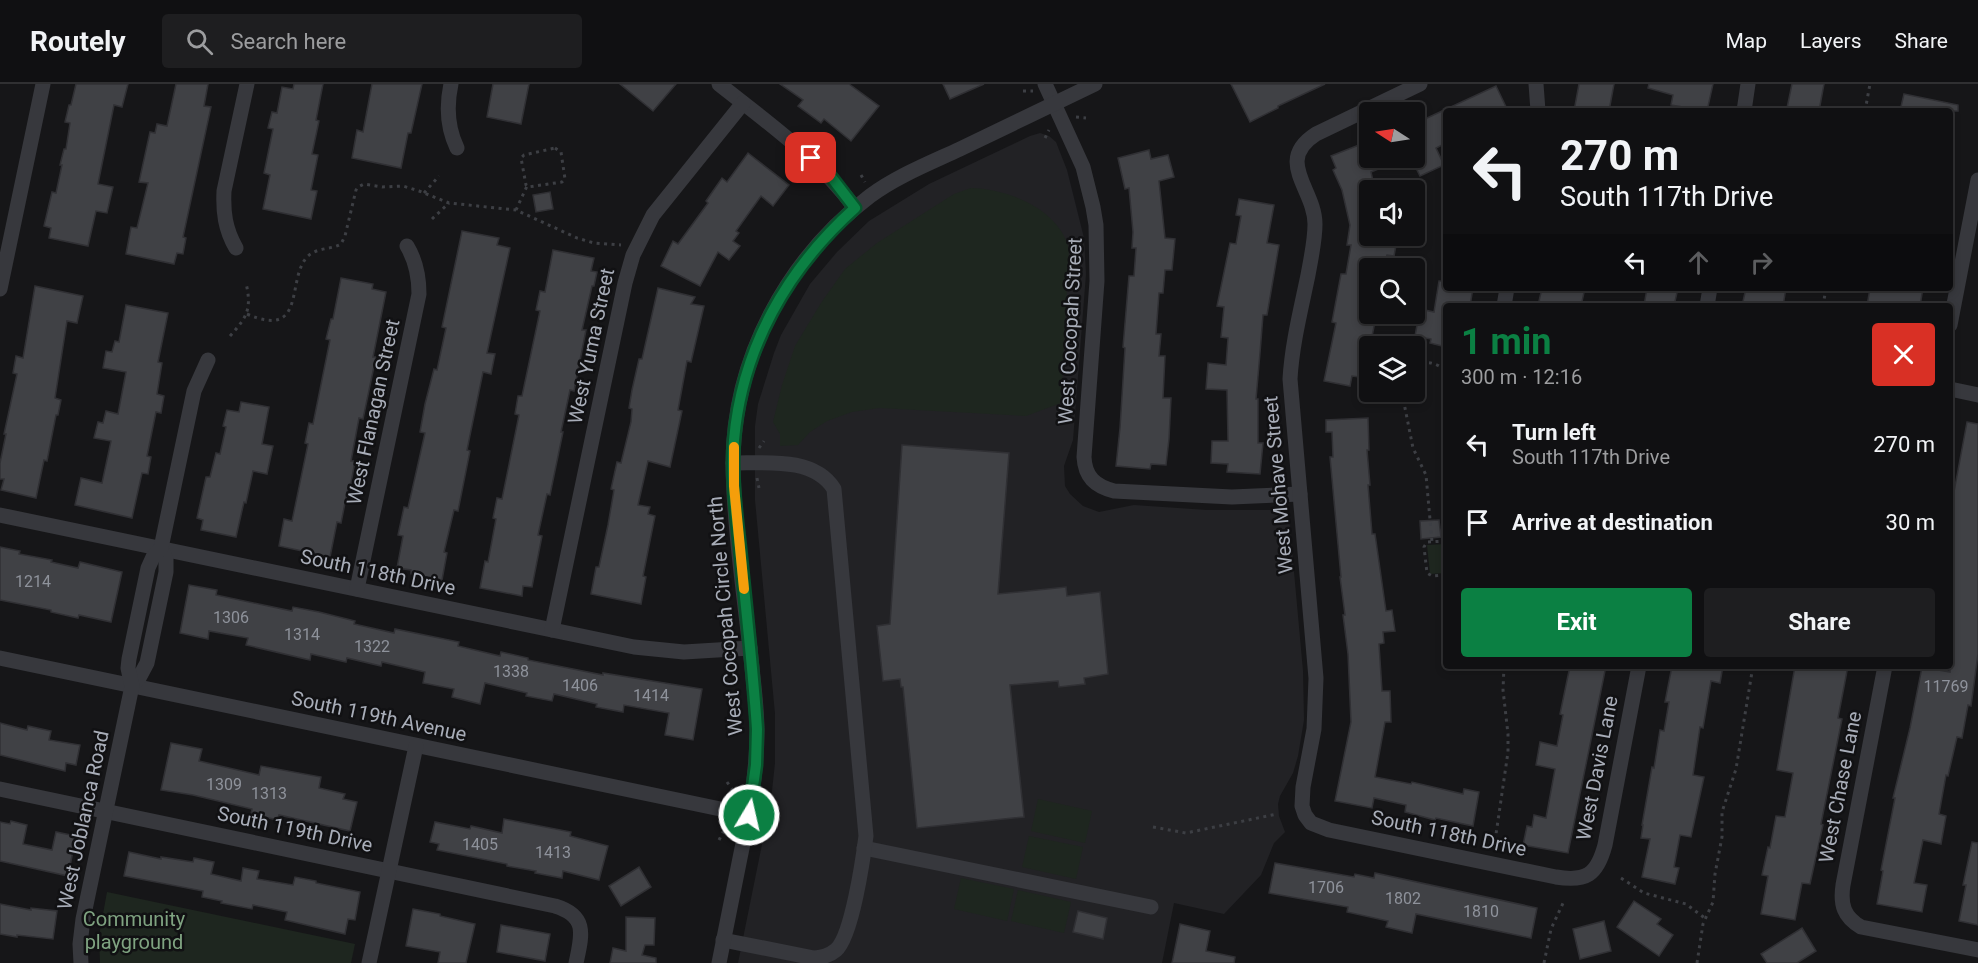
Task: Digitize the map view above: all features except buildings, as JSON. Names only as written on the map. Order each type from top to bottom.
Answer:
[{"type":"street","points":[[0,289],[43,84]]},
{"type":"street","points":[[236,248],[225,223],[224,199],[247,84]]},
{"type":"street","points":[[451,84],[447,108],[448,122],[457,148]]},
{"type":"street","points":[[719,84],[822,168],[855,208]]},
{"type":"street","name":"West Cocopah Street","points":[[1045,84],[1083,167],[1096,225],[1097,281],[1084,457],[1091,480],[1114,490],[1232,497],[1299,494]]},
{"type":"street","name":"West Cocopah Circle North","points":[[718,963],[756,773],[757,729],[736,510],[734,440],[741,394],[750,361],[764,328],[798,270],[826,236],[873,194],[903,176],[1095,84]]},
{"type":"street","name":"West Mohave Street","points":[[1305,815],[1301,797],[1314,729],[1316,686],[1290,379],[1314,243],[1315,222],[1311,201],[1298,174],[1297,154],[1302,145],[1316,134],[1420,84]]},
{"type":"street","points":[[1536,84],[1538,108]]},
{"type":"street","points":[[1744,108],[1748,84]]},
{"type":"street","name":"West Yuma Street","points":[[552,630],[625,283],[633,255],[653,215],[743,103]]},
{"type":"street","points":[[1953,309],[1978,180]]},
{"type":"street","name":"West Flanagan Street","points":[[357,589],[419,294],[417,268],[406,246]]},
{"type":"street","name":"West Joblanca Road","points":[[81,963],[81,930],[132,686],[147,663],[166,572],[161,548],[194,391],[208,360]]},
{"type":"street","points":[[1953,391],[1978,395]]},
{"type":"street","points":[[723,940],[814,958],[823,957],[837,950],[843,942],[849,924],[864,848],[865,812],[834,489],[829,480],[821,474],[803,467],[734,463]]},
{"type":"street","name":"South 118th Drive","points":[[0,514],[552,630],[666,651],[704,652],[750,648]]},
{"type":"street","name":"South 119th Avenue","points":[[0,658],[749,815]]},
{"type":"street","name":"West Davis Lane","points":[[1590,875],[1597,866],[1605,845],[1638,669]]},
{"type":"street","name":"West Chase Lane","points":[[1884,669],[1841,895],[1842,905],[1852,922],[1871,930],[1978,950]]},
{"type":"street","points":[[369,963],[416,746]]},
{"type":"street","name":"South 119th Drive","points":[[0,789],[555,906],[578,919],[581,938],[576,963]]},
{"type":"street","name":"South 118th Drive","points":[[1305,815],[1320,827],[1374,839],[1556,877],[1579,878],[1590,875]]},
{"type":"street","points":[[864,848],[1150,907]]},
{"type":"path","points":[[1866,108],[1870,84]]},
{"type":"path","points":[[516,210],[527,186],[521,161],[523,156],[555,148],[560,150],[565,179],[562,182],[532,188],[527,186]]},
{"type":"path","points":[[424,193],[439,176]]},
{"type":"path","points":[[432,219],[448,203]]},
{"type":"path","points":[[230,336],[247,314],[249,303],[246,283]]},
{"type":"path","points":[[1425,363],[1432,362],[1443,369]]},
{"type":"path","points":[[1404,402],[1413,448],[1426,476],[1432,542]]},
{"type":"path","points":[[1443,541],[1426,543],[1424,547],[1427,573],[1432,576],[1443,575]]},
{"type":"path","points":[[1493,850],[1508,752],[1508,725],[1503,690],[1504,669]]},
{"type":"path","points":[[1697,963],[1702,930],[1713,902],[1715,874],[1722,837],[1722,812],[1736,770],[1753,669]]},
{"type":"path","points":[[1153,827],[1186,833],[1277,814]]},
{"type":"path","points":[[1621,878],[1644,893],[1686,904],[1706,919]]},
{"type":"path","points":[[1544,963],[1551,929],[1564,901]]},
{"type":"shaded area","points":[[1040,133],[1056,142],[1067,170],[1084,238],[1086,274],[1073,440],[1064,466],[1065,486],[1070,494],[1083,506],[1099,512],[1134,505],[1207,510],[1275,510],[1289,517],[1303,671],[1304,720],[1293,773],[1278,804],[1279,816],[1285,832],[1274,843],[1261,875],[1224,914],[1174,903],[1162,963],[738,963],[771,800],[775,763],[775,714],[755,500],[755,426],[758,404],[774,353],[781,335],[810,284],[837,252],[869,221],[929,184]]},
{"type":"green space","points":[[971,188],[1001,192],[1044,212],[1055,223],[1069,249],[1061,403],[1026,416],[879,408],[852,412],[827,421],[810,432],[798,445],[780,446],[780,434],[773,422],[795,346],[845,269],[877,243],[954,194]]},
{"type":"green space","points":[[1443,544],[1443,573],[1430,574],[1427,545]]},
{"type":"green space","points":[[1038,799],[1092,811],[1085,843],[1031,831]]},
{"type":"green space","points":[[1029,836],[1083,847],[1076,879],[1022,867]]},
{"type":"green space","points":[[961,878],[1014,889],[1007,921],[954,909]]},
{"type":"green space","points":[[1018,890],[1071,902],[1064,933],[1011,921]]},
{"type":"green space","name":"Community playground","points":[[107,892],[355,944],[351,963],[100,963],[99,936]]},
{"type":"slow traffic","points":[[734,447],[734,486],[744,589]]},
{"type":"route","points":[[749,815],[755,782],[757,729],[734,486],[734,440],[747,372],[774,308],[812,252],[855,208],[832,178],[811,158]]}]
